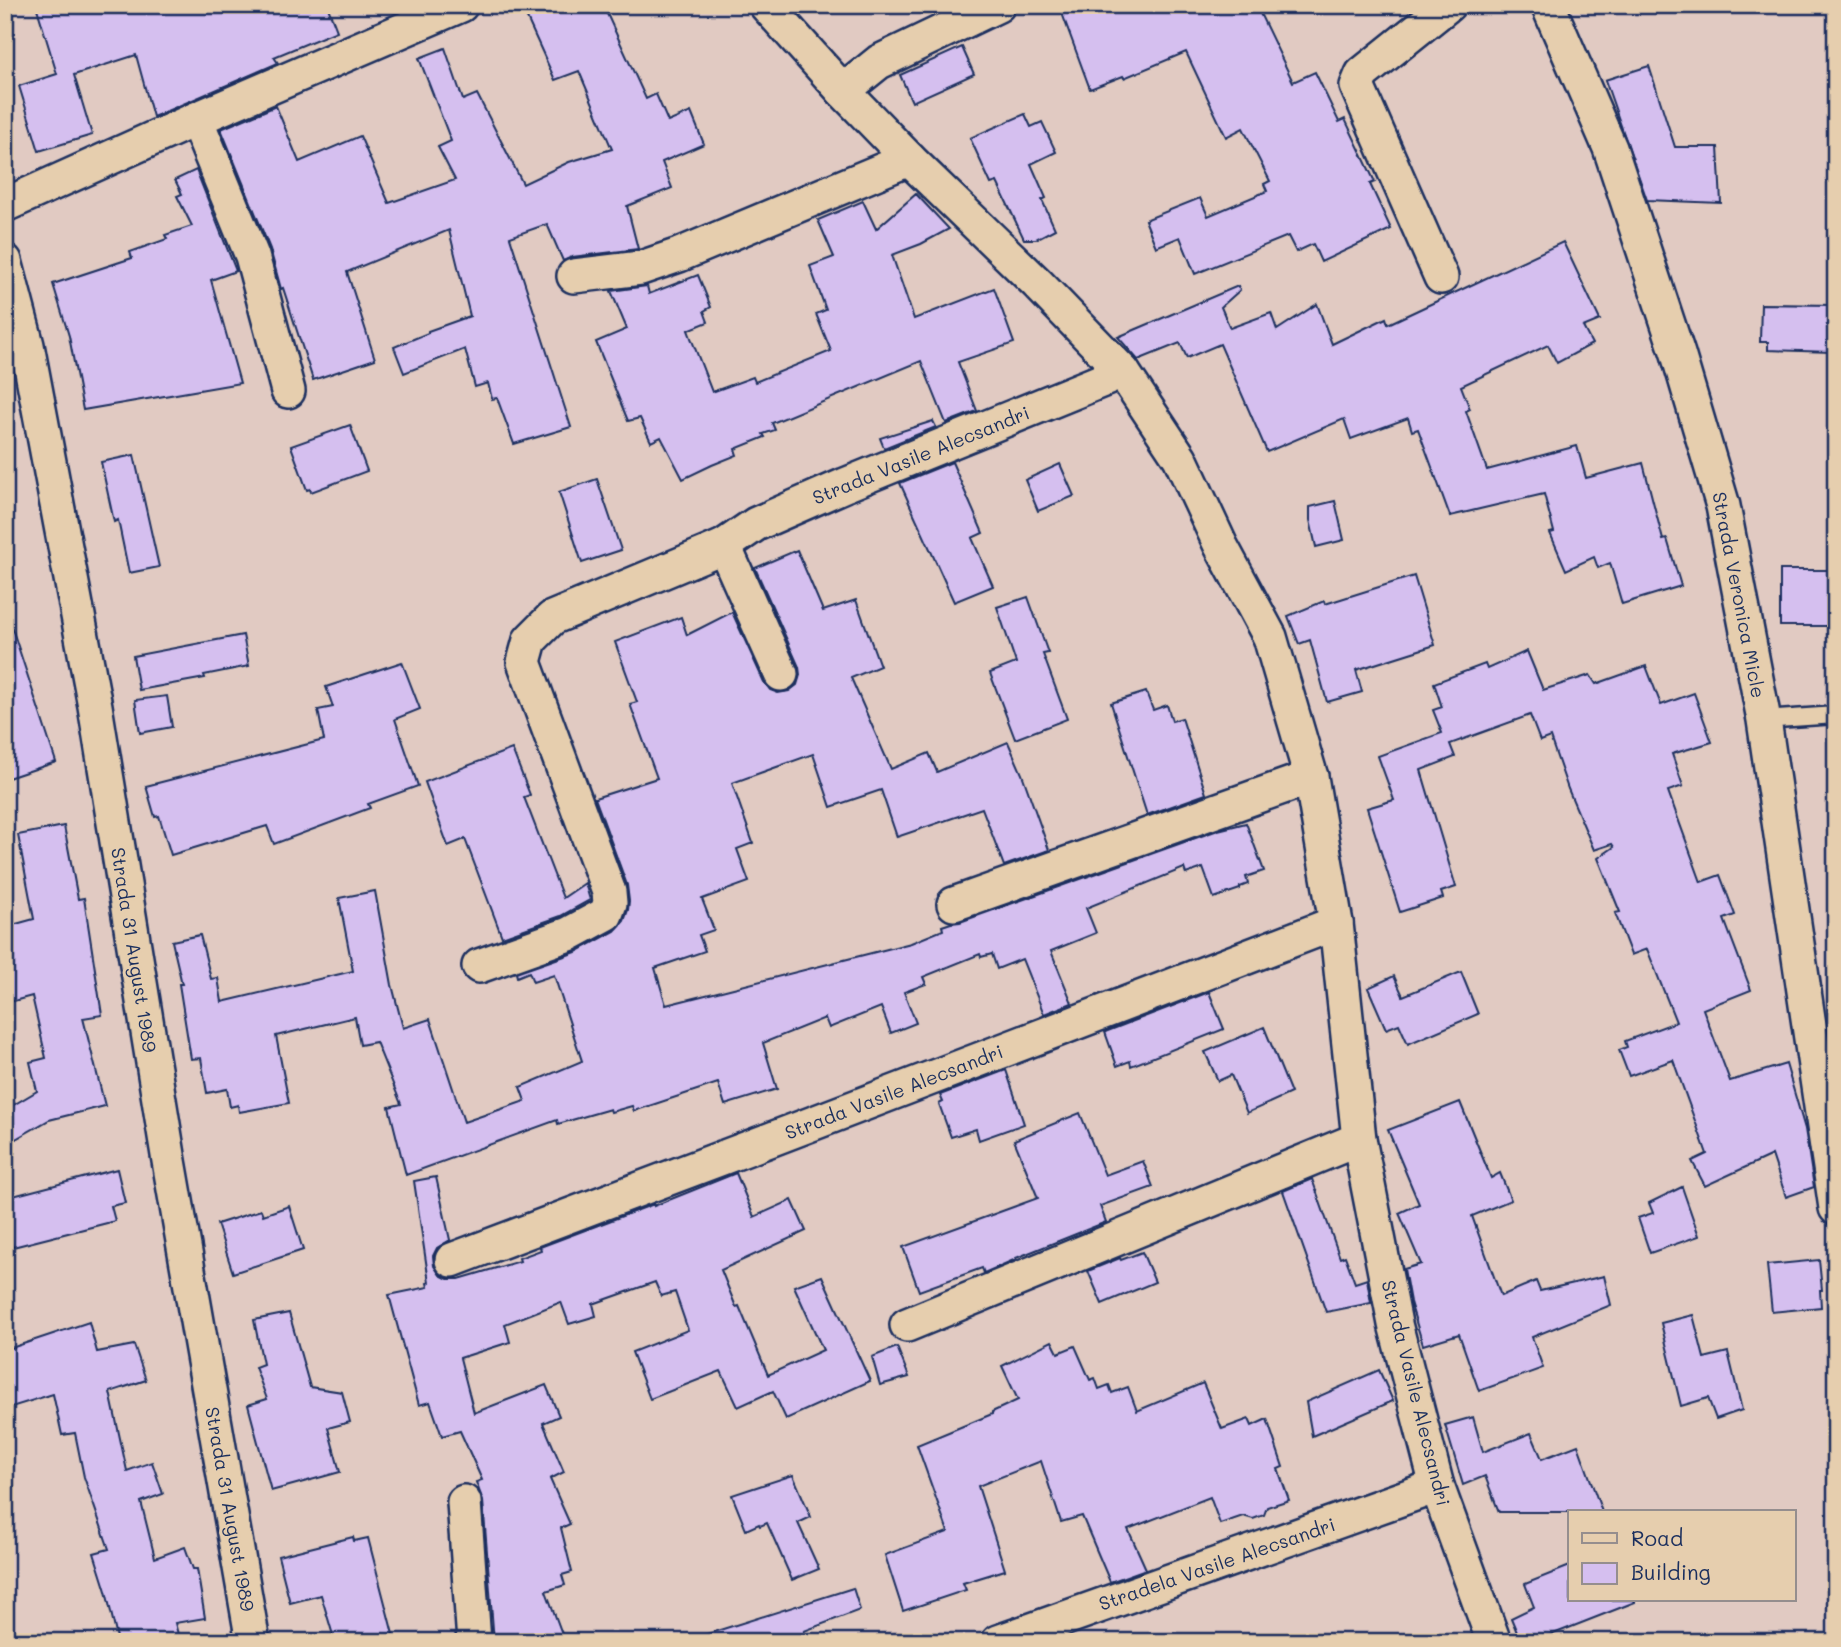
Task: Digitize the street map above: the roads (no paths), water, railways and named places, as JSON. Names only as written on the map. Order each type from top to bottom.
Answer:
[{"type":"street","points":[[5,205],[461,5]]},
{"type":"street","name":"Strada Vasile Alecsandri","points":[[766,5],[909,159],[1037,283],[1123,372],[1180,458],[1221,546],[1270,637],[1311,777],[1336,923],[1359,1139],[1395,1324],[1437,1486],[1494,1642]]},
{"type":"street","points":[[843,91],[879,62],[998,5]]},
{"type":"street","points":[[1441,276],[1357,86],[1362,74],[1448,5]]},
{"type":"street","name":"Strada Veronica Micle","points":[[1548,5],[1610,148],[1723,506],[1764,720],[1829,1132],[1836,1208]]},
{"type":"street","points":[[196,119],[252,256],[288,391]]},
{"type":"street","points":[[574,276],[641,268],[679,255],[909,159]]},
{"type":"street","name":"Strada 31 August 1989","points":[[5,261],[27,345],[94,706],[170,1169],[253,1642]]},
{"type":"street","name":"Strada Vasile Alecsandri","points":[[479,966],[569,934],[606,914],[610,902],[524,662],[530,640],[552,618],[724,546],[757,524],[845,485],[1123,372]]},
{"type":"street","points":[[724,546],[781,674]]},
{"type":"street","points":[[954,904],[1311,777]]},
{"type":"street","name":"Strada Vasile Alecsandri","points":[[452,1260],[1336,923]]},
{"type":"street","points":[[907,1325],[1359,1139]]},
{"type":"street","name":"Stradela Vasile Alecsandri","points":[[998,1642],[1437,1486]]},
{"type":"street","points":[[464,1502],[474,1642]]},
{"type":"lane","points":[[1764,720],[1836,715]]}]
